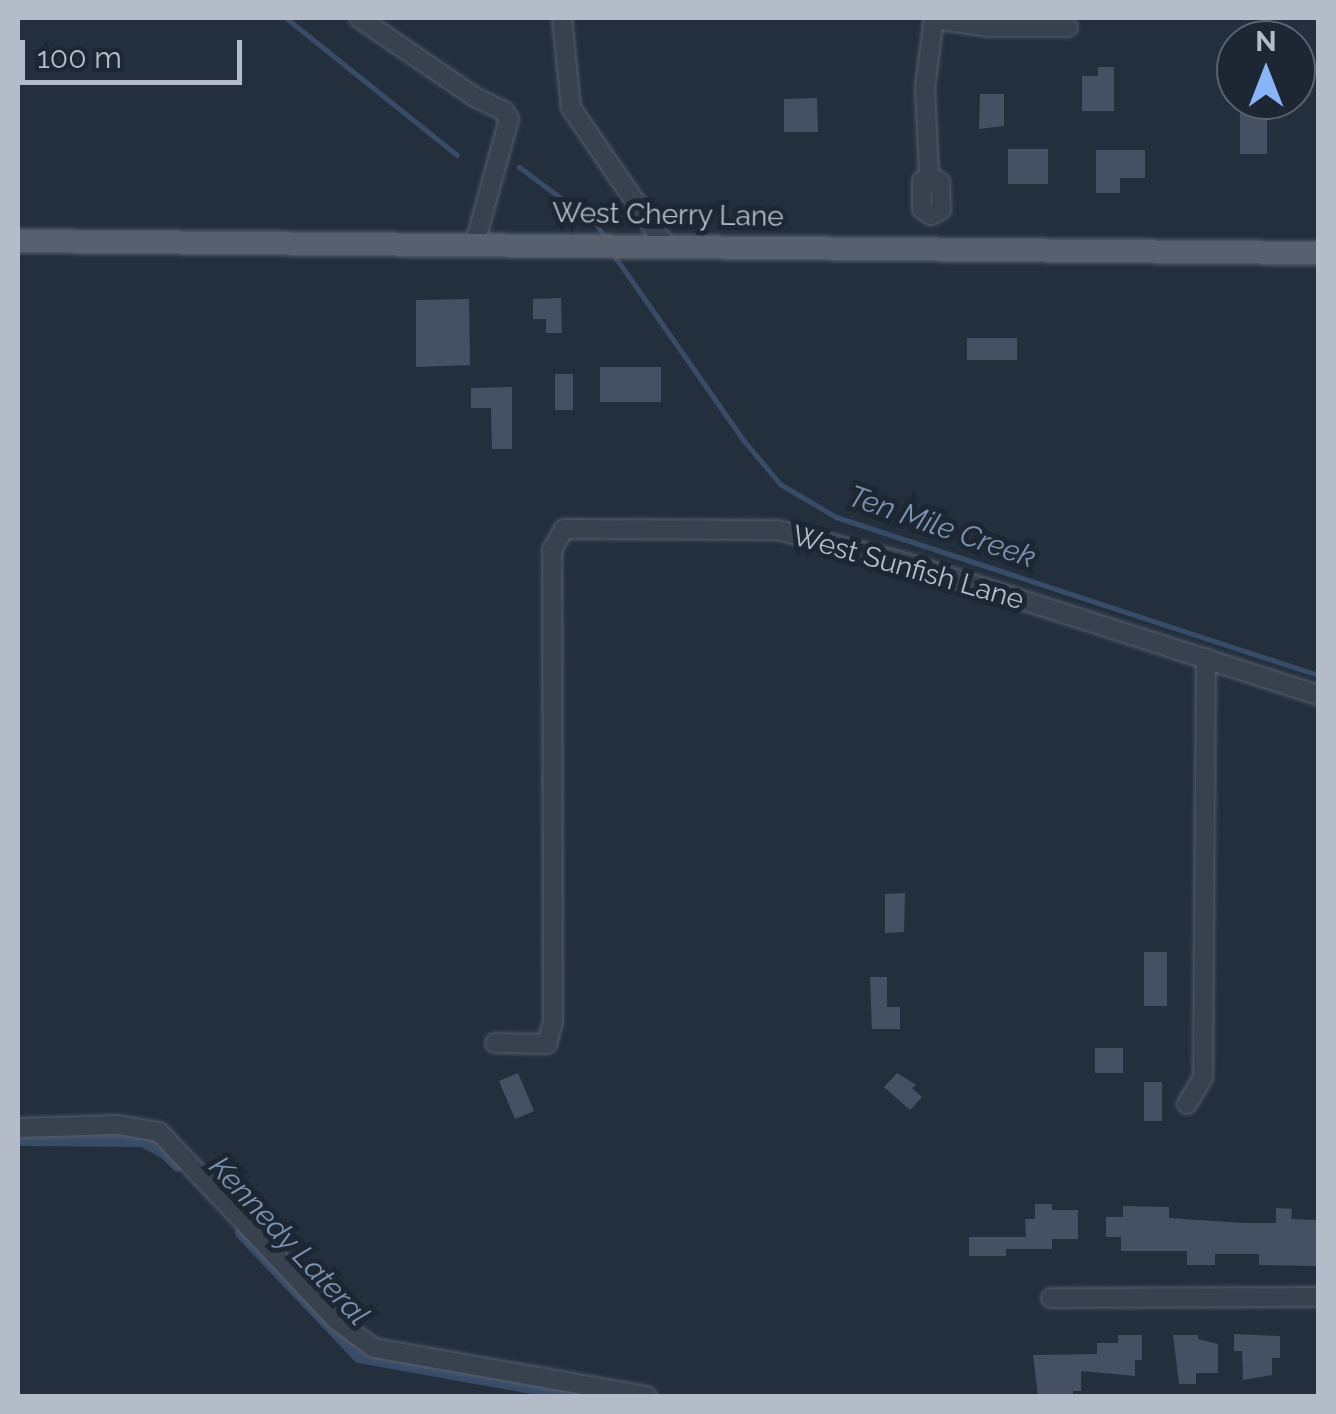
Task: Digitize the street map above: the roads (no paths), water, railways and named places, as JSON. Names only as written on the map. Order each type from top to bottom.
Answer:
[{"type":"main road","name":"West Cherry Lane","points":[[18,241],[1318,253]]},
{"type":"street","points":[[359,18],[475,97],[504,111],[509,119],[475,243]]},
{"type":"street","points":[[562,18],[571,108],[664,244]]},
{"type":"street","points":[[931,249],[931,215],[922,209],[922,181],[930,176],[925,88],[934,18],[989,27],[1068,27]]},
{"type":"street","name":"West Sunfish Lane","points":[[495,1044],[547,1044],[552,1022],[552,550],[564,529],[778,530],[907,563],[1318,695]]},
{"type":"street","points":[[1187,1104],[1202,1077],[1206,658]]},
{"type":"street","points":[[18,1128],[130,1125],[160,1132],[336,1320],[374,1348],[647,1396]]},
{"type":"street","points":[[1051,1298],[1318,1297]]},
{"type":"waterway","name":"Ten Mile Creek","points":[[286,18],[457,155]]},
{"type":"waterway","name":"Ten Mile Creek","points":[[519,167],[597,225],[606,240]]},
{"type":"waterway","name":"Ten Mile Creek","points":[[613,254],[744,441],[780,484],[836,517],[1318,675]]},
{"type":"waterway","name":"Kennedy Lateral","points":[[18,1138],[142,1139],[165,1151],[178,1164]]},
{"type":"waterway","name":"Kennedy Lateral","points":[[242,1232],[359,1355],[586,1396]]}]
